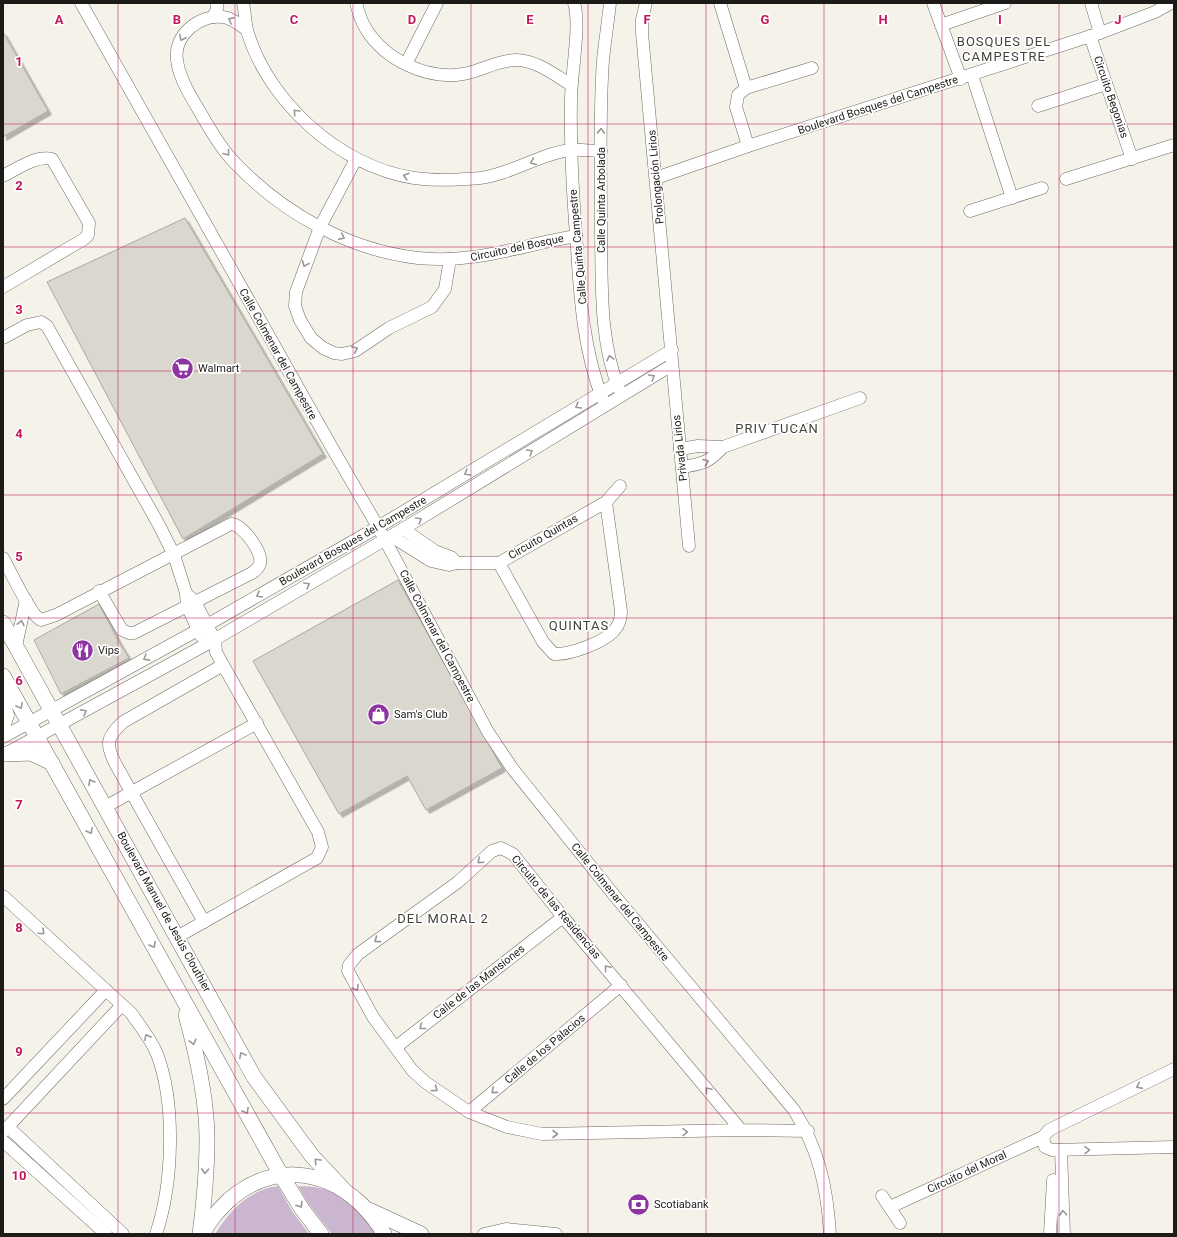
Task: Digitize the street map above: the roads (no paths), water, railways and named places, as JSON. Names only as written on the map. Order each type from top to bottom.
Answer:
[{"type":"main road","name":"Boulevard Manuel de Jesús Clouthier","points":[[3,623],[254,1077],[312,1156],[343,1189]]},
{"type":"main road","points":[[3,676],[281,1175],[302,1209],[321,1234]]},
{"type":"main road","points":[[5,755],[31,753],[52,763]]},
{"type":"main road","points":[[179,991],[195,1048],[207,1139],[200,1234]]},
{"type":"main road","points":[[204,1234],[207,1225],[221,1208],[237,1194],[256,1183],[281,1175],[318,1177],[343,1189],[366,1209],[384,1234]]},
{"type":"main road","points":[[366,1209],[420,1234]]},
{"type":"street","name":"Calle Colmenar del Campestre","points":[[81,3],[331,446],[378,527],[388,538],[488,732],[512,768],[614,895],[794,1110],[808,1131],[817,1155],[825,1186],[830,1234]]},
{"type":"street","points":[[217,3],[217,9],[213,17],[225,17],[247,30]]},
{"type":"street","points":[[244,3],[247,30],[258,57],[272,83],[286,101],[312,129],[331,144],[356,159],[379,168],[413,178],[449,180],[482,178],[508,172],[547,156],[570,150],[600,151]]},
{"type":"street","points":[[356,3],[366,29],[386,52],[406,64],[437,75],[449,75],[481,70],[501,62],[516,60],[530,62],[571,85]]},
{"type":"street","points":[[406,64],[437,3]]},
{"type":"street","name":"Calle Quinta Campestre","points":[[574,3],[576,28],[571,85],[570,150],[579,287],[592,371],[605,406]]},
{"type":"street","name":"Calle Quinta Arbolada","points":[[610,3],[603,60],[600,151],[604,312],[607,347],[622,395]]},
{"type":"street","name":"Prolongación Lirios","points":[[646,3],[642,19],[642,33],[672,350]]},
{"type":"street","points":[[720,3],[746,88]]},
{"type":"street","points":[[934,3],[941,25],[967,77],[1012,198]]},
{"type":"street","points":[[941,25],[1004,3]]},
{"type":"street","name":"Circuito Begonias","points":[[1091,3],[1095,34],[1106,84],[1132,159]]},
{"type":"street","name":"Boulevard Bosques del Campestre","points":[[656,178],[748,146],[967,77],[1095,34],[1155,12],[1171,3]]},
{"type":"street","name":"Circuito del Bosque","points":[[213,17],[198,22],[185,31],[178,46],[176,59],[190,96],[213,135],[235,164],[265,192],[320,228],[355,243],[388,253],[418,258],[450,260],[482,257],[550,240],[576,236]]},
{"type":"street","points":[[748,146],[736,107],[738,95],[746,88],[812,68]]},
{"type":"street","points":[[1038,106],[1106,84]]},
{"type":"street","points":[[1066,179],[1174,145]]},
{"type":"street","points":[[3,176],[34,160],[47,157],[52,159],[89,223],[89,230],[84,239],[3,287]]},
{"type":"street","points":[[356,159],[320,228],[300,277],[296,292],[295,306],[300,320],[311,338],[323,348],[334,353],[342,354],[355,351],[389,328],[432,307],[445,288],[450,260]]},
{"type":"street","points":[[970,211],[1042,188]]},
{"type":"street","points":[[3,338],[27,325],[36,322],[41,322],[47,326],[117,448],[174,555],[186,593],[202,627],[318,832],[322,847],[317,858],[177,937]]},
{"type":"street","name":"Boulevard Bosques del Campestre","points":[[3,737],[202,627],[378,527],[672,350]]},
{"type":"street","name":"Privada Lirios","points":[[672,350],[672,365],[689,546]]},
{"type":"street","name":"Boulevard Bosques del Campestre","points":[[5,755],[37,736],[212,645],[672,365]]},
{"type":"street","points":[[680,449],[698,446],[724,447],[860,398]]},
{"type":"street","points":[[682,467],[703,464],[712,460],[724,447]]},
{"type":"street","name":"Circuito Quintas","points":[[388,538],[431,561],[449,565],[457,563],[499,563],[606,502],[620,486]]},
{"type":"street","points":[[499,563],[542,642],[554,654],[573,652],[607,637],[617,628],[620,621],[621,611],[606,502]]},
{"type":"street","points":[[3,558],[7,574],[26,600],[36,617],[41,620],[56,615],[99,591],[174,555],[231,524],[236,524],[242,528],[259,553],[260,564],[257,569],[139,630],[129,633],[122,630],[99,591]]},
{"type":"street","points":[[403,529],[435,551],[451,557],[457,563]]},
{"type":"street","points":[[16,646],[26,600]]},
{"type":"street","points":[[204,922],[109,751],[108,742],[112,732],[123,722],[223,665]]},
{"type":"street","points":[[3,697],[8,715],[3,730]]},
{"type":"street","points":[[105,806],[132,793],[256,723]]},
{"type":"street","name":"Circuito de las Residencias","points":[[742,1130],[563,917],[513,854],[502,848],[492,851],[458,882],[358,954],[349,965],[348,971],[352,980],[373,1018],[412,1070],[425,1082],[469,1112],[507,1127],[542,1134],[742,1130],[808,1131]]},
{"type":"street","points":[[3,896],[122,1005],[144,1031],[156,1054],[165,1087],[168,1108],[170,1157],[165,1199],[156,1234]]},
{"type":"street","name":"Calle de las Mansiones","points":[[396,1047],[563,917]]},
{"type":"street","name":"Calle de los Palacios","points":[[469,1112],[621,985]]},
{"type":"street","points":[[3,1099],[106,990]]},
{"type":"street","points":[[122,1005],[24,1108],[6,1130],[124,1234]]},
{"type":"street","name":"Circuito del Moral","points":[[890,1207],[1043,1137],[1049,1130],[1174,1069]]},
{"type":"street","points":[[1043,1137],[1046,1147],[1057,1150],[1174,1147]]},
{"type":"street","points":[[3,1141],[106,1234]]},
{"type":"street","points":[[1050,1234],[1057,1150]]},
{"type":"street","points":[[1057,1150],[1064,1234]]},
{"type":"street","points":[[882,1196],[900,1223]]},
{"type":"street","points":[[484,1234],[499,1232],[506,1229],[556,1234]]},
{"type":"place","name":"Walmart","points":[[183,368]]},
{"type":"place","name":"Vips","points":[[82,650]]},
{"type":"place","name":"Sam's Club","points":[[378,714]]},
{"type":"place","name":"Scotiabank","points":[[638,1204]]},
{"type":"district","name":"BOSQUES DEL CAMPESTRE","points":[[1004,48]]},
{"type":"district","name":"PRIV TUCAN","points":[[777,428]]},
{"type":"district","name":"QUINTAS","points":[[579,625]]},
{"type":"district","name":"DEL MORAL 2","points":[[443,918]]}]
